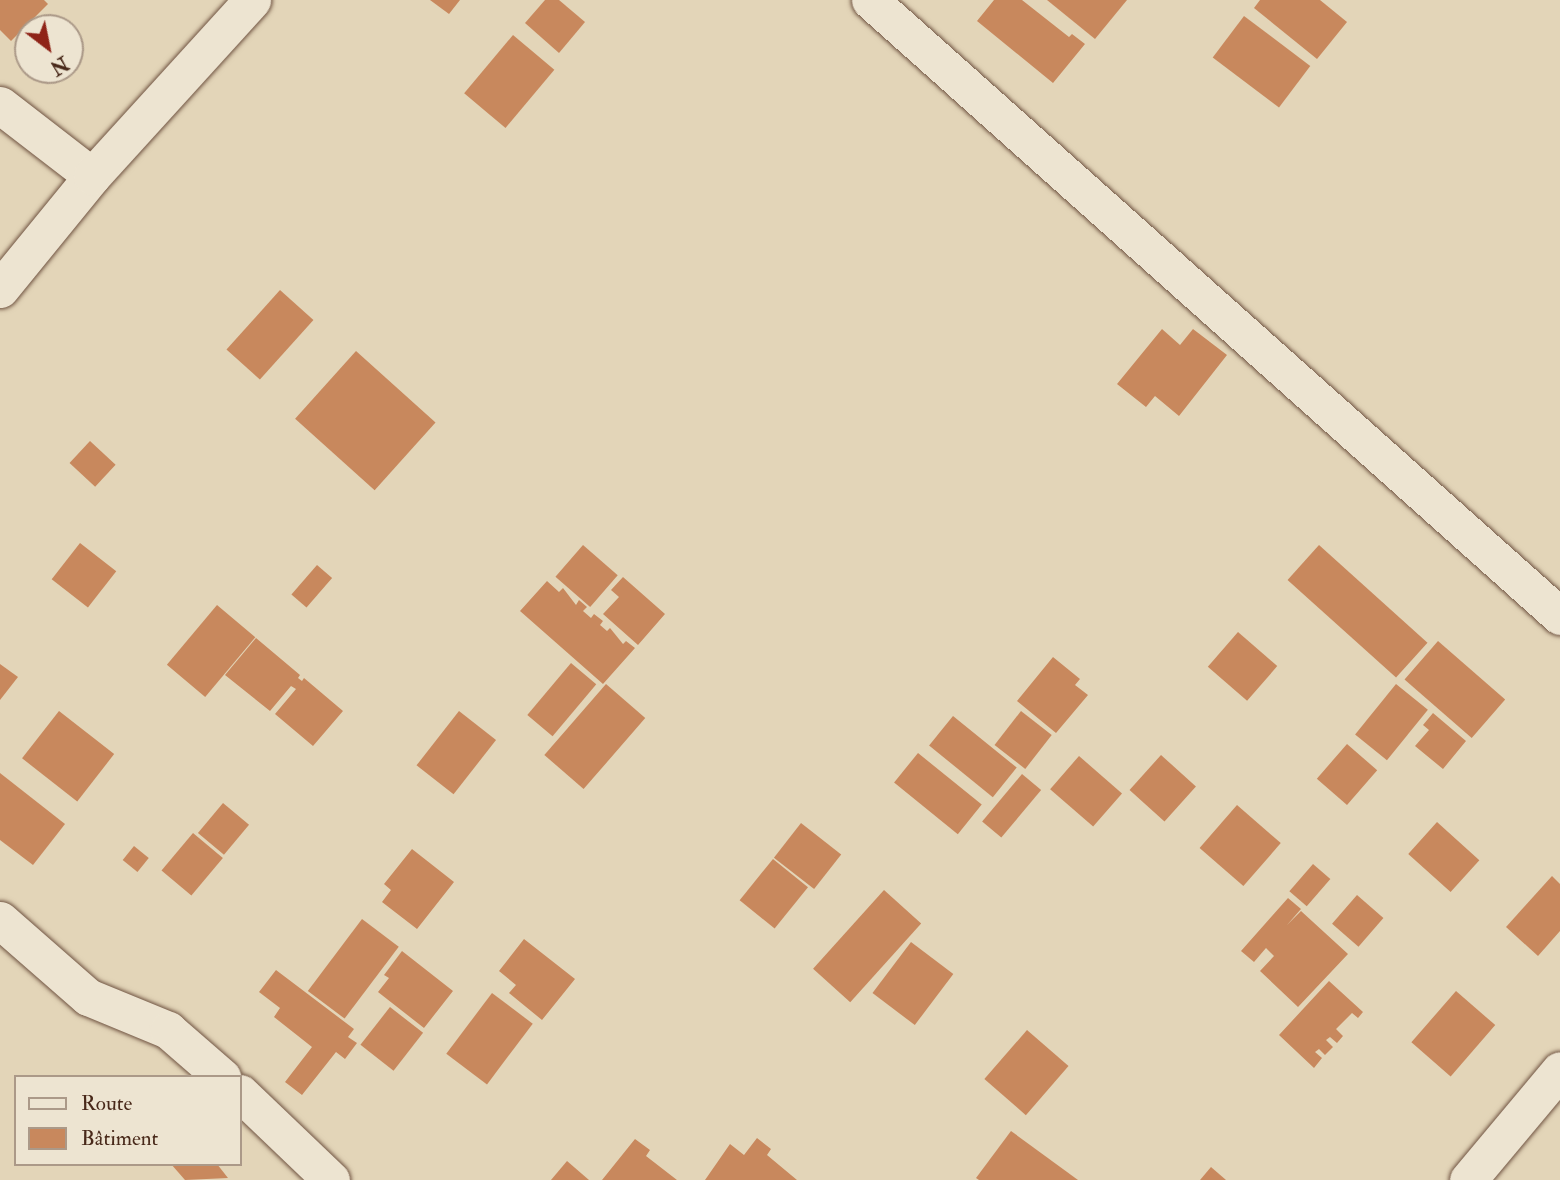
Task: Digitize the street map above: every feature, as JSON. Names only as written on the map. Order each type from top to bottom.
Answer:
[{"type":"street","points":[[0,289],[92,176],[252,0]]},
{"type":"street","points":[[870,0],[1560,616]]},
{"type":"street","points":[[0,105],[92,176]]},
{"type":"street","points":[[0,920],[88,997],[168,1030],[220,1075]]},
{"type":"street","points":[[1468,1180],[1560,1070]]},
{"type":"street","points":[[242,1095],[331,1180]]},
{"type":"building","points":[[0,0],[44,0],[48,4],[38,14],[14,14],[14,38],[11,41],[0,30]]},
{"type":"building","points":[[430,0],[460,0],[449,14]]},
{"type":"building","points":[[545,0],[559,0],[585,22],[559,53],[525,23]]},
{"type":"building","points":[[994,0],[1022,0],[1069,37],[1072,34],[1085,44],[1053,83],[977,21]]},
{"type":"building","points":[[1047,0],[1127,0],[1095,39]]},
{"type":"building","points":[[1260,0],[1320,0],[1347,22],[1317,59],[1254,8]]},
{"type":"building","points":[[1244,16],[1310,66],[1279,107],[1213,58]]},
{"type":"building","points":[[513,35],[554,70],[506,128],[464,93]]},
{"type":"building","points":[[280,290],[313,320],[260,380],[226,349]]},
{"type":"building","points":[[1162,329],[1180,345],[1193,329],[1227,355],[1179,416],[1155,396],[1146,407],[1117,384]]},
{"type":"building","points":[[356,351],[436,423],[375,490],[295,419]]},
{"type":"building","points":[[90,441],[116,465],[95,487],[70,463]]},
{"type":"building","points":[[80,543],[116,571],[88,608],[52,579]]},
{"type":"building","points":[[583,545],[618,575],[590,607],[555,577]]},
{"type":"building","points":[[1319,545],[1427,643],[1396,678],[1288,580]]},
{"type":"building","points":[[317,565],[332,578],[307,608],[291,594]]},
{"type":"building","points":[[623,577],[665,614],[638,645],[603,614],[619,597],[611,590]]},
{"type":"building","points":[[547,581],[559,592],[563,588],[576,605],[579,600],[587,607],[583,611],[591,618],[594,614],[603,621],[600,625],[607,631],[610,628],[623,644],[626,641],[635,648],[603,684],[520,611]]},
{"type":"building","points":[[217,605],[255,637],[205,697],[167,665]]},
{"type":"building","points":[[1238,632],[1277,666],[1247,701],[1208,667]]},
{"type":"building","points":[[256,638],[300,675],[298,678],[302,681],[304,678],[343,711],[313,746],[275,714],[296,689],[291,686],[270,711],[225,675]]},
{"type":"building","points":[[1438,641],[1505,699],[1472,738],[1405,679]]},
{"type":"building","points":[[1053,657],[1080,679],[1075,685],[1088,695],[1056,733],[1017,701]]},
{"type":"building","points":[[571,663],[596,684],[553,736],[527,715]]},
{"type":"building","points":[[0,664],[18,677],[0,700]]},
{"type":"building","points":[[606,684],[645,718],[584,789],[544,755]]},
{"type":"building","points":[[1396,684],[1428,710],[1387,760],[1355,735]]},
{"type":"building","points":[[59,711],[114,754],[77,801],[22,758]]},
{"type":"building","points":[[459,711],[496,740],[454,794],[417,765]]},
{"type":"building","points":[[1021,711],[1052,735],[1025,769],[995,745]]},
{"type":"building","points":[[1433,713],[1466,741],[1443,769],[1415,746],[1429,730],[1423,725]]},
{"type":"building","points":[[953,716],[1017,768],[993,797],[929,746]]},
{"type":"building","points":[[1347,744],[1377,770],[1347,805],[1317,779]]},
{"type":"building","points":[[918,753],[982,805],[958,834],[894,783]]},
{"type":"building","points":[[1161,755],[1196,786],[1164,821],[1130,790]]},
{"type":"building","points":[[1079,756],[1122,793],[1093,827],[1050,789]]},
{"type":"building","points":[[0,773],[65,824],[33,865],[0,840]]},
{"type":"building","points":[[1022,774],[1041,790],[1001,838],[982,821]]},
{"type":"building","points":[[223,803],[249,825],[224,855],[198,833]]},
{"type":"building","points":[[1237,805],[1281,843],[1243,886],[1200,848]]},
{"type":"building","points":[[1437,822],[1479,860],[1451,892],[1408,854]]},
{"type":"building","points":[[801,823],[841,854],[814,889],[774,858]]},
{"type":"building","points":[[193,833],[223,858],[191,896],[162,871]]},
{"type":"building","points":[[134,846],[149,858],[137,872],[123,860]]},
{"type":"building","points":[[412,849],[454,882],[417,929],[382,902],[391,890],[384,884]]},
{"type":"building","points":[[773,859],[808,887],[775,929],[740,900]]},
{"type":"building","points":[[1313,864],[1330,879],[1307,906],[1289,891]]},
{"type":"building","points":[[1552,876],[1560,884],[1560,931],[1538,956],[1506,927]]},
{"type":"building","points":[[884,890],[921,923],[850,1002],[813,969]]},
{"type":"building","points":[[1357,895],[1383,918],[1358,947],[1332,924]]},
{"type":"building","points":[[1288,898],[1301,909],[1287,925],[1301,911],[1348,954],[1298,1007],[1260,971],[1274,956],[1266,948],[1254,962],[1241,951]]},
{"type":"building","points":[[362,919],[399,947],[345,1019],[308,991]]},
{"type":"building","points":[[524,939],[575,979],[542,1020],[509,993],[516,985],[499,971]]},
{"type":"building","points":[[911,942],[953,974],[915,1025],[872,993]]},
{"type":"building","points":[[402,951],[453,991],[424,1028],[378,992],[389,978],[384,975]]},
{"type":"building","points":[[276,970],[354,1029],[348,1037],[357,1043],[345,1059],[336,1052],[302,1095],[285,1082],[312,1047],[274,1017],[280,1008],[259,992]]},
{"type":"building","points":[[1329,981],[1363,1012],[1358,1018],[1352,1013],[1336,1029],[1343,1036],[1337,1043],[1330,1037],[1326,1040],[1333,1047],[1325,1055],[1319,1049],[1315,1052],[1322,1058],[1314,1068],[1279,1035]]},
{"type":"building","points":[[1456,991],[1495,1025],[1451,1076],[1411,1042]]},
{"type":"building","points":[[492,993],[533,1024],[487,1084],[446,1054]]},
{"type":"building","points":[[390,1007],[423,1033],[394,1071],[360,1045]]},
{"type":"building","points":[[1027,1030],[1069,1066],[1026,1115],[984,1079]]},
{"type":"building","points":[[1011,1131],[1078,1180],[976,1178]]},
{"type":"building","points":[[757,1138],[771,1149],[767,1155],[797,1180],[705,1180],[730,1144],[744,1155]]},
{"type":"building","points":[[635,1139],[650,1150],[646,1156],[677,1180],[602,1180]]},
{"type":"building","points":[[567,1161],[589,1180],[551,1180]]},
{"type":"building","points":[[173,1166],[219,1166],[228,1178],[185,1180]]},
{"type":"building","points":[[1211,1167],[1226,1180],[1200,1180]]}]
